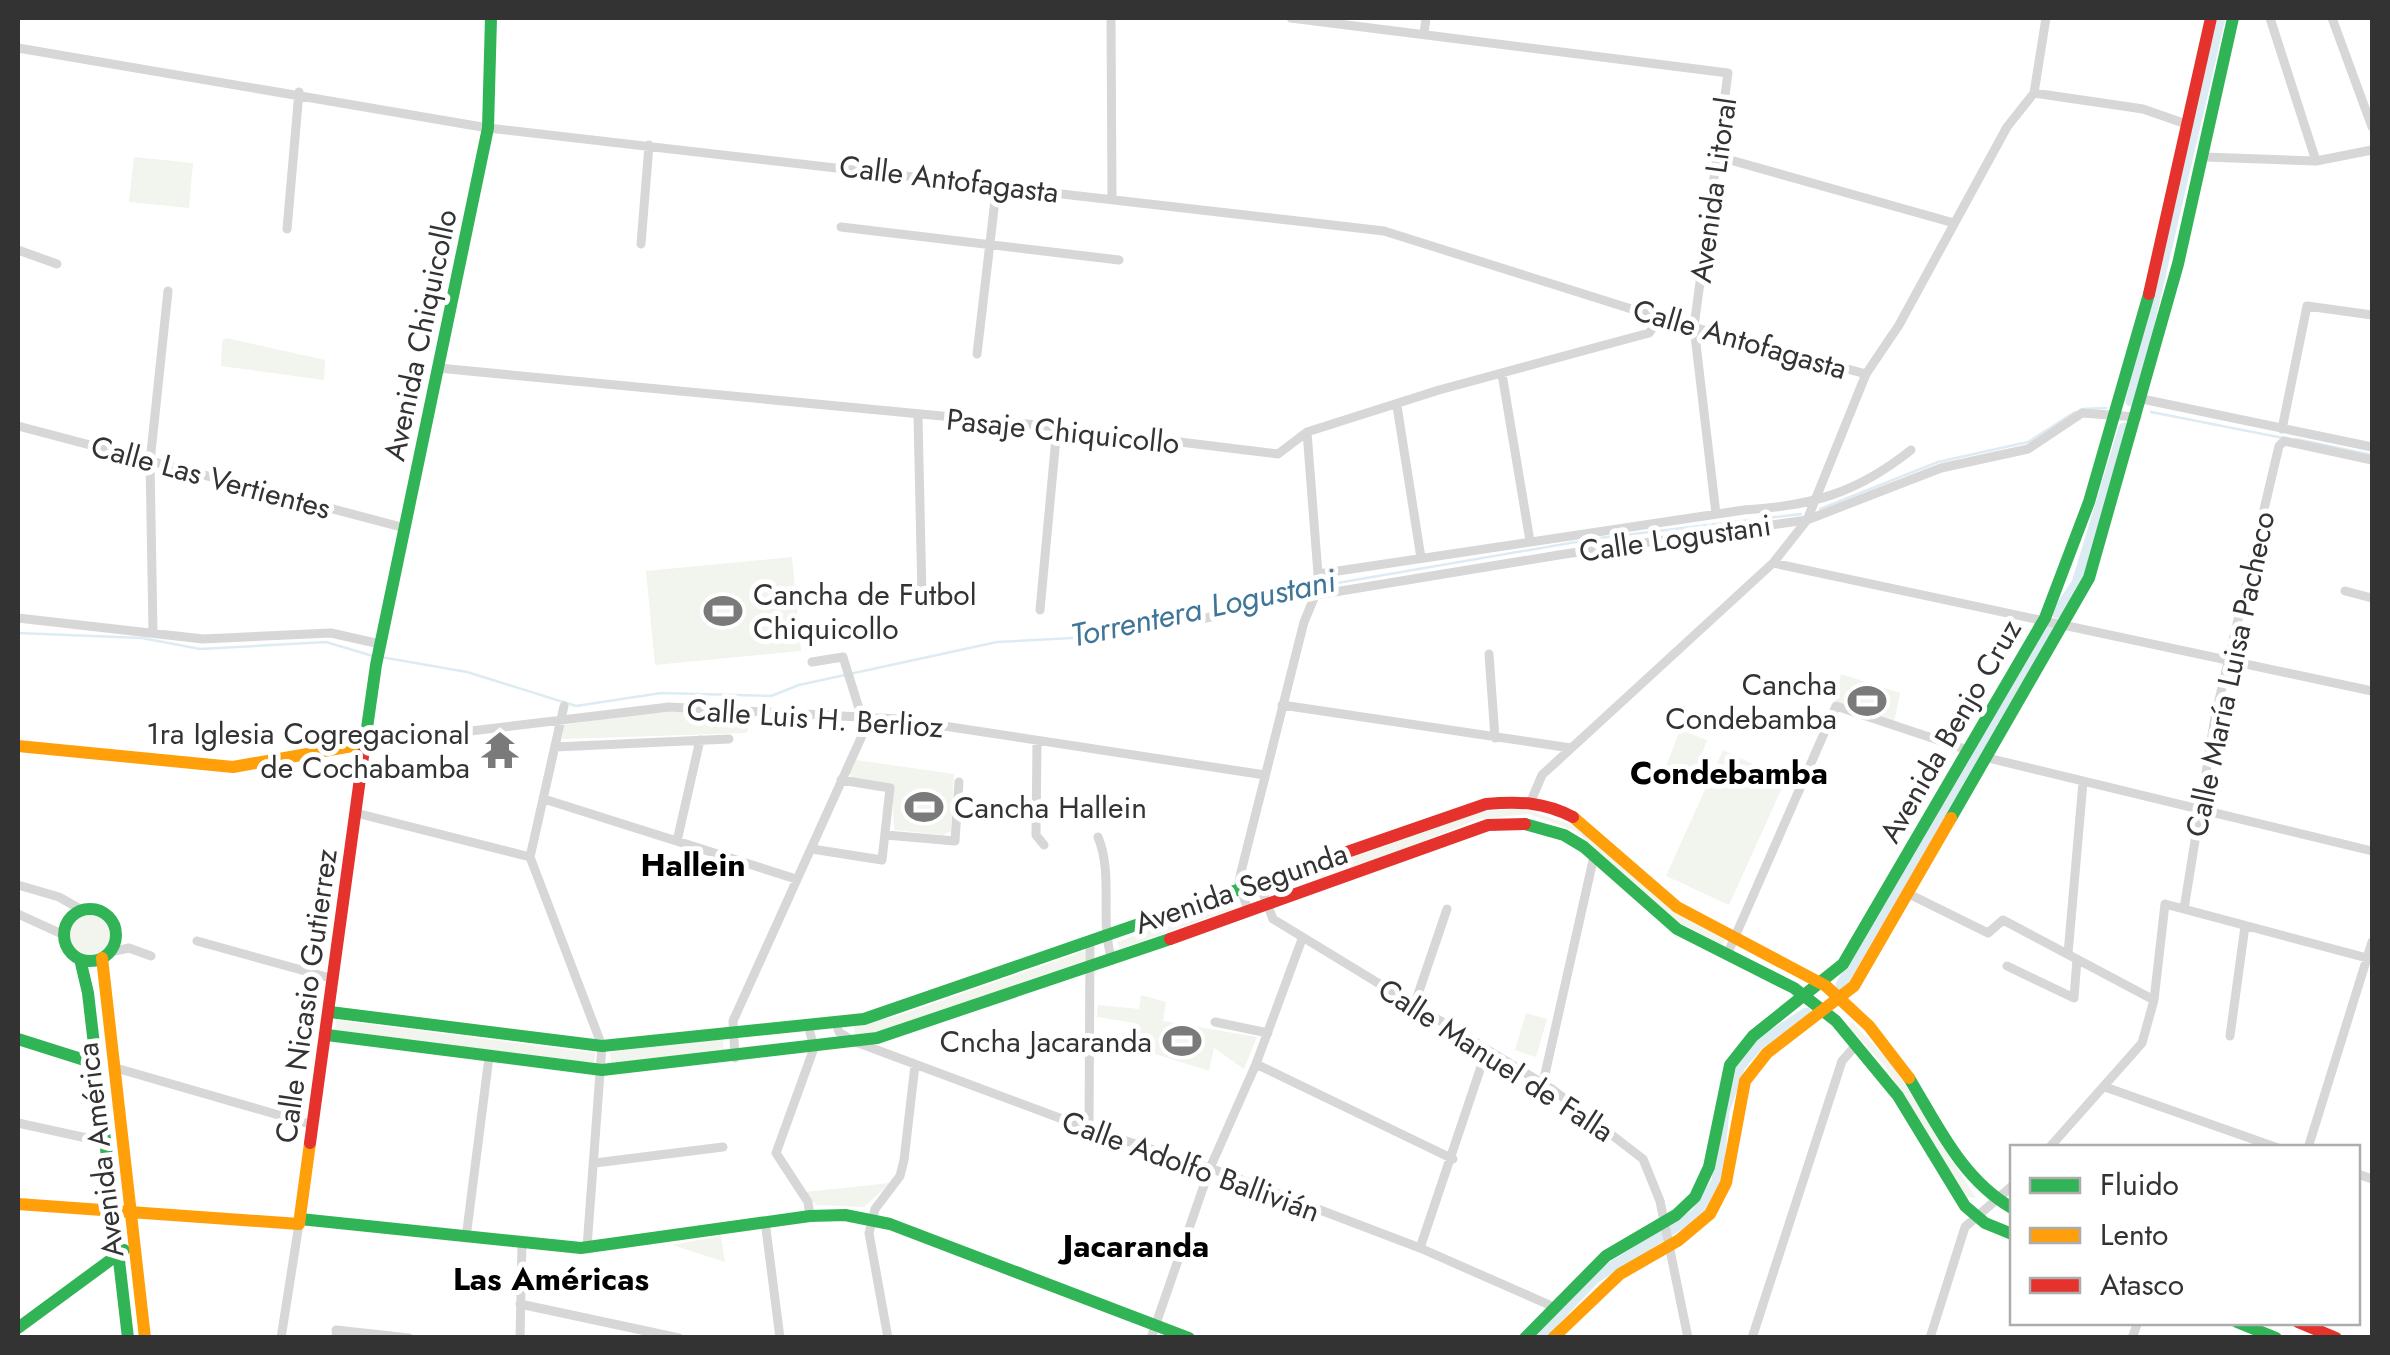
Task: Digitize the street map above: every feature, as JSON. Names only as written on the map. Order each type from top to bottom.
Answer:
[{"type":"main road","name":"Avenida Chiquicollo","points":[[378,652],[488,128],[491,18]]},
{"type":"main road","name":"Avenida Benjo Cruz","points":[[1525,1338],[1608,1254],[1666,1234],[1687,1206],[1702,1184],[1718,1096],[1739,1051],[1751,1037],[1826,986],[2045,618],[2071,561],[2161,254],[2212,18]]},
{"type":"main road","name":"Avenida Benjo Cruz","points":[[1553,1338],[1666,1234],[1718,1204],[1732,1161],[1740,1097],[1747,1077],[1772,1048],[1827,1014],[1843,999],[1910,895],[2090,578],[2142,400],[2205,157],[2233,18]]},
{"type":"main road","name":"Calle Nicasio Gutierrez","points":[[300,1222],[378,652]]},
{"type":"main road","points":[[18,746],[234,767],[364,744]]},
{"type":"main road","name":"Avenida Segunda","points":[[330,1012],[602,1046],[835,1022],[900,1010],[1486,804],[1531,801],[1562,810],[1597,832],[1668,901],[1826,986],[1843,999],[1892,1052],[1982,1192],[2010,1207]]},
{"type":"main road","name":"Avenida Segunda","points":[[327,1035],[602,1070],[735,1058],[877,1038],[1508,822],[1547,824],[1594,856],[1660,917],[1809,997],[1874,1062],[1976,1216],[2010,1233]]},
{"type":"main road","points":[[82,910],[98,910],[111,921],[116,936],[106,955],[80,959],[68,950],[64,935],[69,920],[82,910]]},
{"type":"main road","name":"Avenida América","points":[[106,955],[146,1338]]},
{"type":"main road","name":"Avenida América","points":[[80,959],[97,1064],[128,1338]]},
{"type":"main road","points":[[18,1039],[97,1064]]},
{"type":"main road","points":[[18,1204],[300,1222],[587,1248],[810,1216],[872,1220],[1154,1331],[1189,1338]]},
{"type":"main road","points":[[22,1331],[118,1251],[136,1250]]},
{"type":"main road","points":[[2305,1325],[2336,1338]]},
{"type":"main road","points":[[2246,1327],[2276,1338]]},
{"type":"street","points":[[1111,18],[1112,198]]},
{"type":"street","name":"Avenida Litoral","points":[[1291,18],[1728,73],[1694,327],[1716,514]]},
{"type":"street","points":[[1424,33],[1426,18]]},
{"type":"street","points":[[1531,801],[1542,775],[1772,563],[1806,520],[1817,502],[1866,374],[2007,127],[2034,93],[2046,18]]},
{"type":"street","points":[[2270,18],[2316,162]]},
{"type":"street","points":[[2332,18],[2372,127]]},
{"type":"street","name":"Calle Antofagasta","points":[[18,48],[298,92],[488,128],[997,183],[1384,231],[1660,318],[1866,374]]},
{"type":"street","points":[[288,230],[298,92]]},
{"type":"street","points":[[2034,93],[2143,110],[2189,125]]},
{"type":"street","points":[[641,244],[649,145]]},
{"type":"street","points":[[2205,157],[2316,162],[2372,150]]},
{"type":"street","points":[[1716,156],[1954,223]]},
{"type":"street","points":[[977,354],[997,183]]},
{"type":"street","points":[[840,227],[1118,260]]},
{"type":"street","points":[[18,250],[57,264]]},
{"type":"street","points":[[153,632],[150,462],[168,291]]},
{"type":"street","points":[[2282,429],[2307,306],[2372,315]]},
{"type":"street","name":"Pasaje Chiquicollo","points":[[438,368],[1058,428],[1278,454],[1307,432],[1439,390],[1649,333],[1660,318]]},
{"type":"street","points":[[1502,374],[1530,541]]},
{"type":"street","points":[[2142,400],[2372,447]]},
{"type":"street","points":[[1397,406],[1420,558]]},
{"type":"street","name":"Calle Logustani","points":[[1317,586],[1806,520],[1941,468],[2028,449],[2082,413],[2137,417]]},
{"type":"street","points":[[918,417],[922,597]]},
{"type":"street","name":"Calle Las Vertientes","points":[[18,426],[404,528]]},
{"type":"street","points":[[1040,610],[1058,428]]},
{"type":"street","points":[[1248,910],[1241,890],[1264,774],[1317,586],[1307,432]]},
{"type":"street","name":"Calle María Luisa Pacheco","points":[[2184,910],[2228,658],[2279,446],[2284,442],[2372,460]]},
{"type":"street","name":"Calle Logustani","points":[[1197,620],[1420,558],[1817,502],[1878,476],[1911,450]]},
{"type":"street","points":[[1772,563],[2064,622],[2372,691]]},
{"type":"street","points":[[2345,591],[2372,598]]},
{"type":"street","points":[[18,618],[203,638],[330,632],[378,652]]},
{"type":"street","points":[[1489,654],[1494,738]]},
{"type":"street","points":[[735,1058],[730,1032],[866,718],[843,657],[812,662]]},
{"type":"street","points":[[1282,705],[1571,748]]},
{"type":"street","points":[[564,706],[530,858],[602,1046],[587,1248]]},
{"type":"street","points":[[1727,955],[1836,706],[1968,750]]},
{"type":"street","name":"Calle Luis H. Berlioz","points":[[364,744],[669,707],[866,718],[1264,774]]},
{"type":"street","points":[[556,746],[730,739]]},
{"type":"street","points":[[677,841],[700,740]]},
{"type":"street","points":[[1037,742],[1036,835],[1044,845]]},
{"type":"street","points":[[1988,758],[2372,851]]},
{"type":"street","points":[[812,849],[882,860],[890,788],[841,780]]},
{"type":"street","points":[[886,834],[956,841],[959,782]]},
{"type":"street","points":[[2007,966],[2074,998],[2072,956],[2083,782]]},
{"type":"street","points":[[544,799],[796,878]]},
{"type":"street","points":[[356,813],[530,858]]},
{"type":"street","points":[[1098,837],[1105,854],[1105,938],[1112,960]]},
{"type":"street","points":[[1543,1083],[1594,856]]},
{"type":"street","name":"Calle Manuel de Falla","points":[[1259,883],[1273,920],[1543,1083],[1643,1159],[1652,1175],[1688,1338]]},
{"type":"street","points":[[18,884],[59,897],[82,910]]},
{"type":"street","points":[[1910,895],[1988,933],[2003,920],[2154,1000]]},
{"type":"street","points":[[2055,1145],[2142,1044],[2154,1000],[2165,904],[2367,958]]},
{"type":"street","points":[[1414,1006],[1447,909]]},
{"type":"street","points":[[18,914],[64,935]]},
{"type":"street","points":[[2230,1036],[2245,926]]},
{"type":"street","points":[[1154,1331],[1210,1168],[1256,1064],[1302,939]]},
{"type":"street","points":[[198,940],[334,979]]},
{"type":"street","points":[[2309,1145],[2372,942]]},
{"type":"street","points":[[1089,1130],[1090,943]]},
{"type":"street","points":[[106,955],[129,948],[152,956]]},
{"type":"street","points":[[2359,986],[2372,992]]},
{"type":"street","name":"Calle Adolfo Ballivián","points":[[835,1022],[838,1032],[853,1041],[1089,1130],[1210,1168],[1420,1248],[1554,1307]]},
{"type":"street","points":[[1215,1022],[1268,1034]]},
{"type":"street","points":[[808,1024],[814,1048],[776,1153],[808,1202],[810,1216]]},
{"type":"street","points":[[1752,1338],[1842,1061],[1857,1044]]},
{"type":"street","points":[[1420,1248],[1488,1050]]},
{"type":"street","points":[[466,1238],[489,1057]]},
{"type":"street","points":[[1256,1064],[1454,1158]]},
{"type":"street","points":[[888,1338],[869,1234],[872,1220],[900,1176],[916,1065]]},
{"type":"street","points":[[116,1068],[313,1125]]},
{"type":"street","points":[[2104,1087],[2269,1145]]},
{"type":"street","points":[[18,1124],[105,1142]]},
{"type":"street","points":[[595,1164],[723,1147]]},
{"type":"street","points":[[1930,1338],[1966,1226],[2010,1188]]},
{"type":"street","points":[[765,1221],[780,1338]]},
{"type":"street","name":"Calle Nicasio Gutierrez","points":[[281,1338],[300,1222]]},
{"type":"street","points":[[520,1338],[522,1244]]},
{"type":"street","points":[[520,1304],[680,1338]]},
{"type":"street","points":[[337,1338],[336,1330],[409,1338]]},
{"type":"shaded area","points":[[134,157],[193,163],[189,208],[129,202]]},
{"type":"shaded area","points":[[226,338],[325,360],[324,380],[221,366],[222,341]]},
{"type":"shaded area","name":"Cancha de Futbol Chiquicollo","points":[[792,557],[801,651],[655,665],[646,571]]},
{"type":"shaded area","points":[[1841,674],[1900,693],[1894,723],[1835,701]]},
{"type":"shaded area","points":[[663,711],[756,715],[746,733],[562,739],[564,725]]},
{"type":"shaded area","points":[[1680,730],[1707,740],[1690,787],[1662,777]]},
{"type":"shaded area","points":[[1723,750],[1786,779],[1729,905],[1666,876]]},
{"type":"shaded area","points":[[856,760],[954,774],[951,831],[943,835],[894,830],[892,786],[852,779],[849,772]]},
{"type":"shaded area","points":[[1520,808],[1579,827],[1669,909],[1725,940],[1722,945],[1671,918],[1576,831],[1529,814],[1478,819],[1392,854],[1274,892],[1274,885],[1481,812]]},
{"type":"shaded area","points":[[1229,902],[1232,909],[1120,949],[1117,942]]},
{"type":"shaded area","points":[[90,913],[105,919],[111,934],[105,949],[90,955],[75,949],[69,934],[75,919]]},
{"type":"shaded area","points":[[1085,951],[1085,961],[880,1031],[855,1035],[854,1025],[894,1017]]},
{"type":"shaded area","points":[[1141,995],[1166,1002],[1163,1021],[1257,1037],[1244,1069],[1214,1048],[1209,1071],[1133,1047],[1135,1023],[1097,1017],[1098,1005],[1139,1009]]},
{"type":"shaded area","points":[[1526,1013],[1547,1019],[1536,1057],[1515,1050]]},
{"type":"shaded area","points":[[336,1020],[595,1053],[594,1064],[335,1030]]},
{"type":"shaded area","points":[[1852,1022],[1892,1064],[1976,1198],[1967,1197],[1886,1068],[1849,1027]]},
{"type":"shaded area","points":[[723,1039],[724,1051],[611,1064],[610,1052]]},
{"type":"shaded area","points":[[890,1183],[864,1207],[816,1205],[805,1192]]},
{"type":"shaded area","points":[[721,1236],[725,1262],[672,1245]]},
{"type":"waterway","points":[[2131,401],[2220,18]]},
{"type":"waterway","name":"Torrentera Logustani","points":[[2082,409],[2106,408]]},
{"type":"waterway","name":"Torrentera Logustani","points":[[1820,509],[1938,462],[2028,442],[2075,412]]},
{"type":"waterway","name":"Torrentera Logustani","points":[[2151,412],[2283,438]]},
{"type":"waterway","points":[[2057,613],[2077,583],[2124,428]]},
{"type":"waterway","name":"Torrentera Logustani","points":[[2296,439],[2372,455]]},
{"type":"waterway","name":"Torrentera Logustani","points":[[1320,586],[1599,538],[1801,514]]},
{"type":"waterway","name":"Torrentera Logustani","points":[[1267,600],[1312,587]]},
{"type":"waterway","name":"Torrentera Logustani","points":[[381,657],[467,672],[576,706],[661,693],[771,696],[799,685],[997,642],[1091,637],[1201,615]]},
{"type":"waterway","points":[[1841,985],[2050,628]]},
{"type":"waterway","name":"Torrentera Logustani","points":[[18,633],[142,638],[200,649],[326,642],[373,656]]},
{"type":"waterway","points":[[1538,1338],[1595,1278],[1696,1214],[1717,1181],[1724,1111],[1740,1066],[1759,1044],[1806,1013]]},
{"type":"traffic: fast","points":[[365,742],[376,665],[488,128],[491,18]]},
{"type":"traffic: fast","points":[[1951,818],[2089,578],[2178,264],[2233,18]]},
{"type":"traffic: fast","points":[[1525,1338],[1606,1256],[1676,1215],[1695,1197],[1709,1167],[1730,1065],[1753,1036],[1843,964],[2045,618],[2089,502],[2149,294]]},
{"type":"traffic: fast","points":[[1525,824],[1564,835],[1584,847],[1677,929],[1794,988],[1836,1021],[1898,1096],[1965,1206],[1985,1223],[2010,1233]]},
{"type":"traffic: fast","points":[[330,1012],[602,1046],[864,1019],[1246,887]]},
{"type":"traffic: fast","points":[[90,909],[108,917],[116,935],[108,953],[90,961],[72,953],[64,935],[72,917],[90,909]]},
{"type":"traffic: fast","points":[[327,1035],[602,1070],[877,1038],[1170,939]]},
{"type":"traffic: fast","points":[[80,959],[88,993],[128,1338]]},
{"type":"traffic: fast","points":[[18,1039],[97,1064]]},
{"type":"traffic: fast","points":[[1909,1078],[1965,1167],[2010,1207]]},
{"type":"traffic: fast","points":[[300,1219],[581,1248],[810,1216],[845,1215],[890,1224],[1189,1338]]},
{"type":"traffic: fast","points":[[18,1328],[124,1250]]},
{"type":"traffic: fast","points":[[2244,1325],[2276,1338]]},
{"type":"traffic: slow","points":[[18,746],[233,767],[364,744]]},
{"type":"traffic: slow","points":[[1573,817],[1677,907],[1826,986],[1869,1026],[1909,1078]]},
{"type":"traffic: slow","points":[[1553,1338],[1620,1274],[1679,1240],[1710,1214],[1726,1183],[1745,1081],[1767,1053],[1854,986],[1951,818]]},
{"type":"traffic: slow","points":[[102,958],[145,1338]]},
{"type":"traffic: slow","points":[[18,1204],[299,1224],[310,1143]]},
{"type":"traffic: jam","points":[[2149,294],[2211,18]]},
{"type":"traffic: jam","points":[[310,1143],[365,742]]},
{"type":"traffic: jam","points":[[1246,887],[1486,804],[1531,804],[1573,817]]},
{"type":"traffic: jam","points":[[1170,939],[1488,825],[1525,824]]},
{"type":"traffic: jam","points":[[2305,1325],[2336,1338]]},
{"type":"place","name":"Cancha de Futbol Chiquicollo","points":[[723,611]]},
{"type":"place","name":"Cancha Condebamba","points":[[1867,701]]},
{"type":"place","name":"1ra Iglesia Cogregacional de Cochabamba","points":[[500,750]]},
{"type":"place","name":"Cancha Hallein","points":[[924,807]]},
{"type":"place","name":"Cncha Jacaranda","points":[[1182,1041]]},
{"type":"district","name":"Condebamba","points":[[1729,773]]},
{"type":"district","name":"Hallein","points":[[693,865]]},
{"type":"district","name":"Jacaranda","points":[[1136,1246]]},
{"type":"district","name":"Las Américas","points":[[551,1279]]}]
